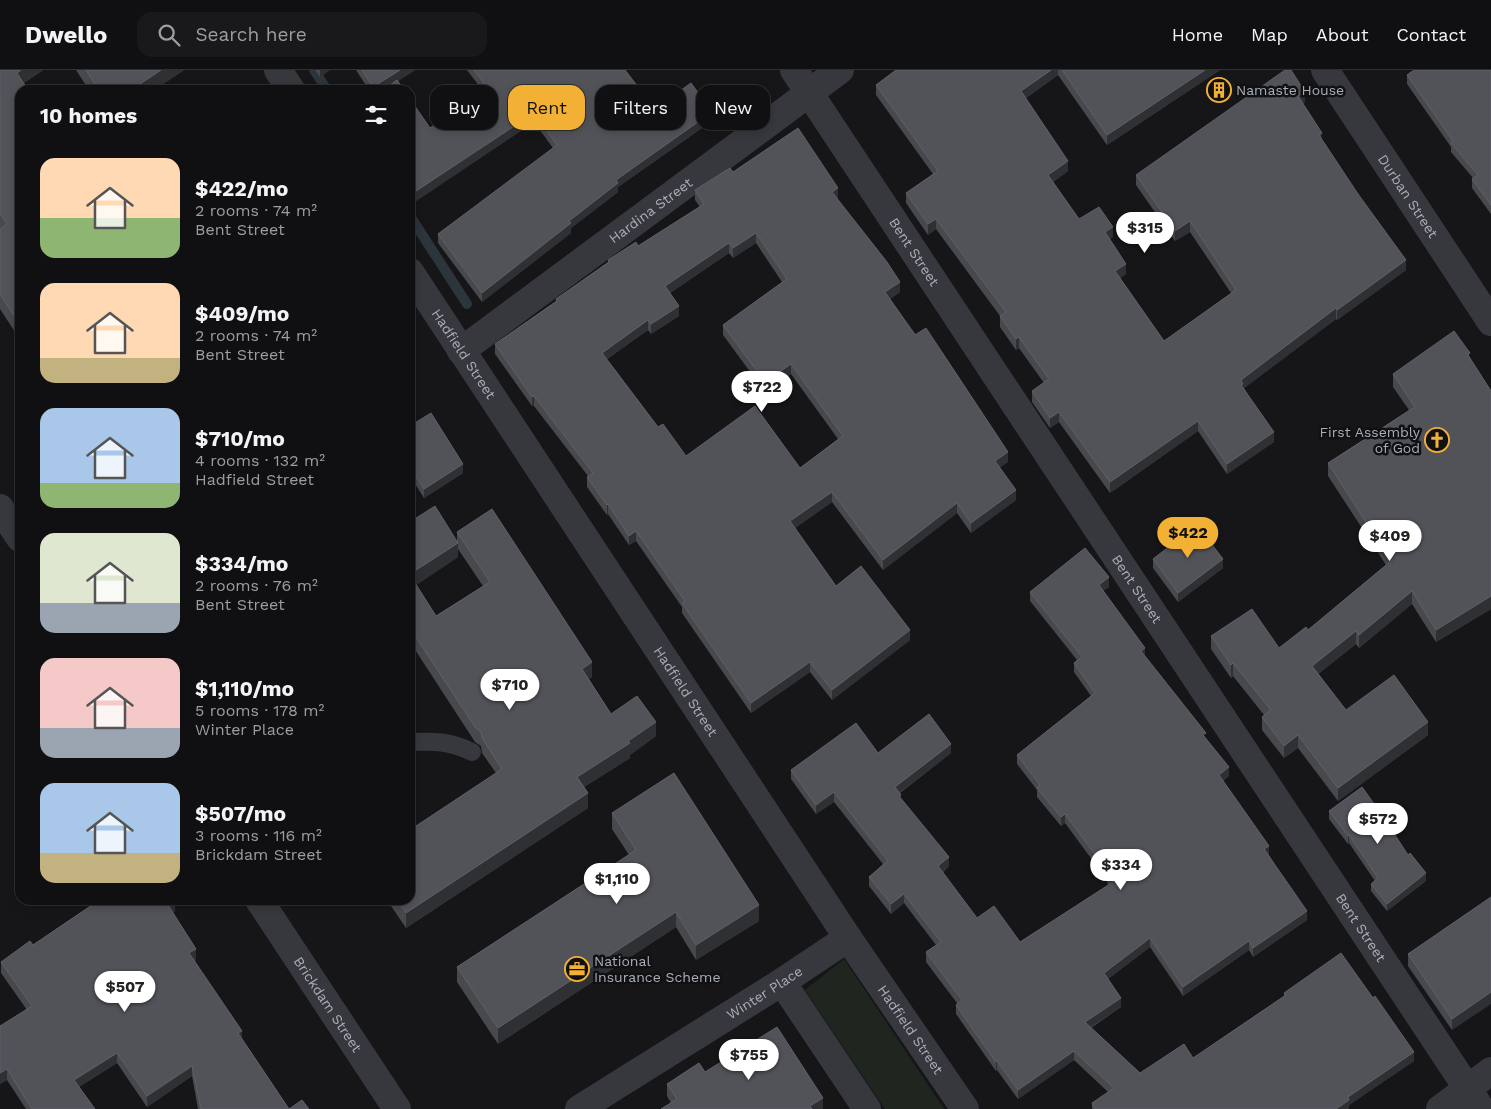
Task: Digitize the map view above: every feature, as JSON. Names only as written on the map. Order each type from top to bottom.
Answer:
[{"type":"street","points":[[278,70],[288,85]]},
{"type":"street","name":"Bent Street","points":[[794,70],[1474,1098]]},
{"type":"street","name":"Hardina Street","points":[[462,352],[840,70]]},
{"type":"street","name":"Durban Street","points":[[1325,70],[1491,322]]},
{"type":"street","name":"Hadfield Street","points":[[415,280],[848,938],[964,1109]]},
{"type":"street","points":[[0,508],[15,530]]},
{"type":"street","name":"Brickdam Street","points":[[262,905],[397,1109]]},
{"type":"street","name":"Winter Place","points":[[579,1109],[782,982],[848,938]]},
{"type":"street","points":[[782,982],[867,1109]]},
{"type":"street","points":[[1440,1109],[1474,1098],[1491,1070]]},
{"type":"lane","points":[[415,742],[442,742],[457,745],[472,752]]},
{"type":"shaded area","points":[[844,959],[944,1109],[885,1109],[805,990]]},
{"type":"building","points":[[0,70],[21,70],[17,73],[25,85],[15,85],[15,317],[0,294],[0,229],[7,224],[0,213]]},
{"type":"building","points":[[86,70],[161,70],[138,85],[96,85]]},
{"type":"building","points":[[362,70],[400,70],[376,85],[372,85]]},
{"type":"building","points":[[474,70],[625,70],[637,85],[595,85],[595,130],[686,130],[686,87],[691,83],[696,90],[696,123],[616,180],[618,183],[569,221],[571,223],[482,293],[438,234],[557,145],[546,130],[585,130],[585,85],[508,85],[508,130],[415,192],[415,106],[430,130],[498,130],[498,85],[482,85],[484,83]]},
{"type":"building","points":[[896,70],[1051,70],[1021,91],[1068,161],[1048,175],[1079,219],[1099,207],[1113,227],[1105,232],[1126,264],[1115,271],[1164,341],[1236,290],[1190,221],[1175,231],[1136,175],[1285,70],[1291,70],[1305,92],[1298,96],[1322,133],[1319,135],[1358,194],[1406,260],[1337,310],[1336,308],[1241,380],[1243,384],[1241,385],[1274,432],[1227,464],[1198,421],[1110,482],[1059,412],[1050,418],[1032,391],[1049,379],[1019,337],[1016,339],[1000,316],[1006,312],[936,219],[928,224],[906,193],[938,171],[876,85]]},
{"type":"building","points":[[1062,70],[1205,70],[1107,135]]},
{"type":"building","points":[[1414,70],[1491,70],[1491,205],[1472,179],[1478,175],[1451,143],[1453,141],[1407,75]]},
{"type":"building","points":[[397,80],[400,85],[390,85]]},
{"type":"building","points":[[798,128],[838,188],[832,192],[887,262],[900,282],[885,292],[915,335],[926,328],[1008,452],[995,461],[1016,490],[971,523],[957,503],[883,560],[832,492],[790,521],[836,586],[861,566],[910,630],[832,690],[810,662],[751,703],[682,603],[685,601],[636,531],[629,536],[587,477],[593,473],[534,396],[532,397],[495,344],[557,301],[556,299],[609,262],[608,260],[636,242],[638,246],[704,204],[695,190],[730,168],[733,172]],"holes":[[[756,233],[787,279],[723,325],[765,382],[791,364],[843,436],[800,468],[755,406],[686,456],[663,424],[658,427],[602,353],[648,320],[651,324],[679,306],[665,286],[729,243],[733,248]]]},
{"type":"building","points":[[1454,331],[1470,353],[1468,355],[1491,391],[1491,596],[1436,630],[1412,591],[1359,635],[1356,631],[1312,666],[1346,710],[1394,675],[1428,722],[1338,788],[1298,735],[1284,746],[1262,717],[1271,710],[1233,663],[1231,665],[1211,636],[1252,609],[1279,648],[1306,627],[1308,630],[1391,561],[1328,463],[1415,407],[1393,374]]},
{"type":"building","points":[[431,413],[463,464],[424,489],[415,475],[415,423]]},
{"type":"building","points":[[435,506],[458,543],[415,571],[415,519]]},
{"type":"building","points":[[492,509],[592,662],[582,669],[611,714],[637,696],[656,722],[628,741],[630,743],[577,777],[588,793],[406,913],[400,905],[415,905],[415,827],[502,769],[482,738],[481,732],[475,727],[415,636],[415,583],[436,616],[490,582],[457,532]]},
{"type":"building","points":[[1197,525],[1223,559],[1178,593],[1153,559]]},
{"type":"building","points":[[1085,548],[1109,577],[1099,585],[1145,648],[1141,651],[1206,733],[1203,735],[1229,767],[1219,775],[1269,846],[1264,849],[1307,911],[1253,948],[1249,941],[1183,987],[1150,938],[1104,973],[1121,998],[1085,1022],[1140,1073],[1184,1044],[1193,1058],[1286,995],[1284,993],[1341,953],[1373,998],[1375,996],[1414,1052],[1348,1097],[1349,1100],[1336,1109],[1095,1109],[1092,1103],[1114,1088],[1074,1051],[1018,1090],[956,1005],[962,1000],[926,952],[941,942],[904,894],[891,904],[869,877],[888,861],[834,792],[816,805],[791,770],[856,723],[878,753],[929,714],[951,744],[895,787],[901,795],[899,796],[949,857],[938,866],[977,918],[994,906],[1020,942],[1113,882],[1107,874],[1109,873],[1065,814],[1061,817],[1037,788],[1040,785],[1017,755],[1095,693],[1074,663],[1082,657],[1030,592]]},
{"type":"building","points":[[674,773],[759,905],[696,945],[676,912],[498,1028],[457,967],[636,850],[612,813]]},
{"type":"building","points":[[1362,787],[1408,855],[1410,853],[1426,873],[1387,904],[1371,884],[1378,878],[1349,835],[1329,811]]},
{"type":"building","points":[[1491,897],[1491,992],[1452,1019],[1408,954]]},
{"type":"building","points":[[92,905],[168,905],[196,949],[189,953],[242,1031],[238,1033],[289,1109],[201,1109],[192,1066],[147,1096],[117,1053],[74,1080],[95,1109],[32,1109],[7,1069],[0,1073],[0,1026],[32,1006],[1,962],[30,941],[33,945]]},
{"type":"building","points":[[777,1027],[823,1098],[810,1106],[812,1109],[661,1109],[677,1099],[667,1084],[699,1063],[705,1072]]},
{"type":"building","points":[[302,1100],[309,1109],[289,1109]]},
{"type":"waterway","points":[[314,70],[324,85]]},
{"type":"waterway","points":[[415,224],[467,304]]},
{"type":"place","name":"Namaste House","points":[[1219,90]]},
{"type":"place","name":"First Assembly of God","points":[[1437,440]]},
{"type":"place","name":"National Insurance Scheme","points":[[577,969]]}]
